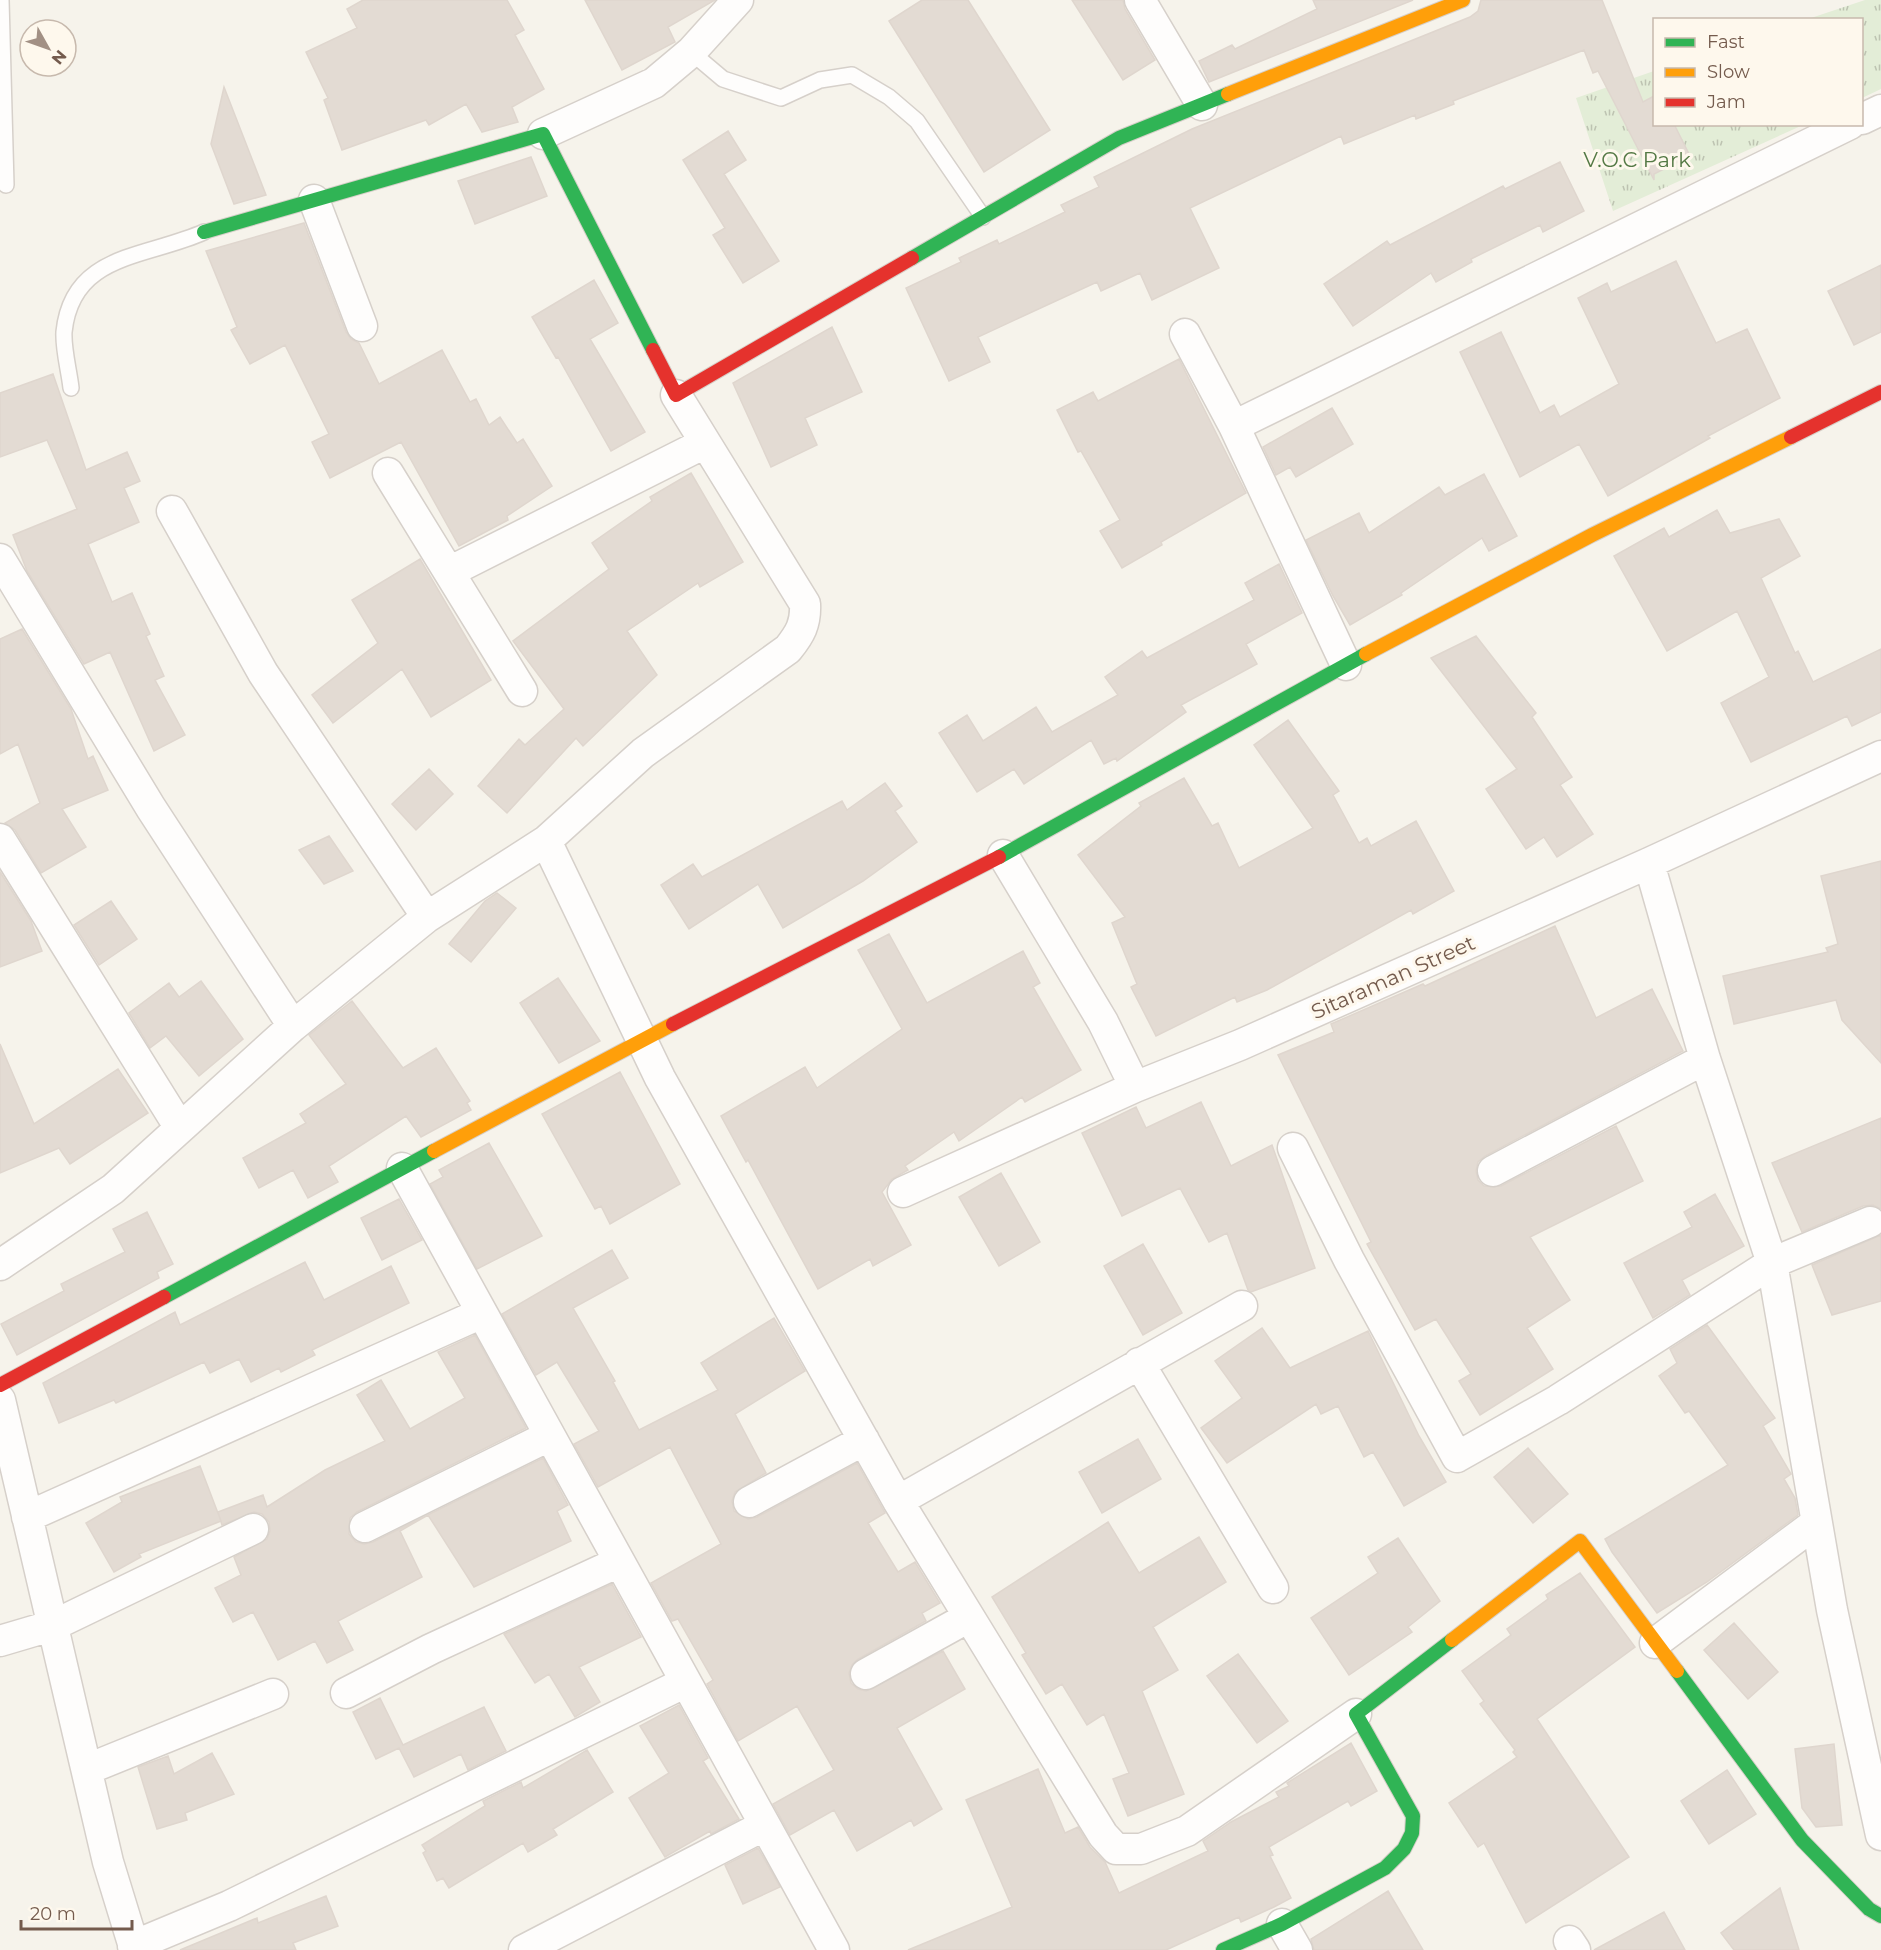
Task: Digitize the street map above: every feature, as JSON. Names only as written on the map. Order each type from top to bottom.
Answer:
[{"type":"street","points":[[204,232],[543,134],[654,83],[691,52],[738,0]]},
{"type":"street","points":[[1140,0],[1202,105]]},
{"type":"street","points":[[676,395],[1119,138],[1462,0]]},
{"type":"street","points":[[1863,119],[1881,110]]},
{"type":"street","points":[[1234,426],[1846,126]]},
{"type":"street","points":[[0,1265],[113,1189],[293,1026],[427,917],[546,841],[643,753],[788,649],[799,636],[805,620],[805,604],[676,395],[543,134]]},
{"type":"street","points":[[314,200],[362,326]]},
{"type":"street","points":[[1185,334],[1234,426],[1346,665]]},
{"type":"street","points":[[0,1385],[641,1040],[1003,855],[1346,665],[1592,535],[1881,392]]},
{"type":"street","points":[[449,572],[705,443]]},
{"type":"street","points":[[388,473],[522,691]]},
{"type":"street","points":[[172,511],[263,673],[427,917]]},
{"type":"street","points":[[0,559],[151,808],[293,1026]]},
{"type":"street","name":"Sitaraman Street","points":[[903,1192],[1135,1087],[1240,1045],[1649,863],[1881,756]]},
{"type":"street","points":[[0,839],[180,1128]]},
{"type":"street","points":[[546,841],[660,1078],[897,1501],[1103,1835],[1116,1849],[1141,1849],[1187,1830],[1356,1714],[1580,1541],[1802,1840],[1869,1908],[1881,1916]]},
{"type":"street","points":[[1003,855],[1103,1022],[1135,1087]]},
{"type":"street","points":[[1649,863],[1705,1059],[1772,1263],[1832,1610],[1881,1835]]},
{"type":"street","points":[[1493,1171],[1705,1059]]},
{"type":"street","points":[[1293,1148],[1349,1260],[1457,1458],[1558,1400],[1772,1263],[1870,1222]]},
{"type":"street","points":[[402,1168],[834,1950]]},
{"type":"street","points":[[897,1501],[1242,1305]]},
{"type":"street","points":[[27,1517],[482,1313]]},
{"type":"street","points":[[1139,1363],[1273,1588]]},
{"type":"street","points":[[0,1400],[108,1862],[134,1948],[229,1906],[686,1682]]},
{"type":"street","points":[[366,1527],[549,1436]]},
{"type":"street","points":[[749,1502],[864,1440]]},
{"type":"street","points":[[1655,1643],[1816,1523]]},
{"type":"street","points":[[0,1641],[54,1625],[254,1529]]},
{"type":"street","points":[[346,1693],[431,1649],[619,1562]]},
{"type":"street","points":[[866,1674],[969,1617]]},
{"type":"street","points":[[87,1769],[273,1694]]},
{"type":"street","points":[[1222,1950],[1282,1924],[1385,1868],[1404,1849],[1412,1833],[1413,1816],[1356,1714]]},
{"type":"street","points":[[524,1950],[765,1825]]},
{"type":"street","points":[[1282,1924],[1297,1950]]},
{"type":"lane","points":[[1,0],[6,185]]},
{"type":"lane","points":[[691,52],[723,80],[781,98],[820,80],[852,75],[889,97],[917,121],[983,217]]},
{"type":"lane","points":[[71,388],[64,334],[72,300],[88,279],[109,263],[175,245],[204,232]]},
{"type":"green space","points":[[1865,0],[1881,0],[1881,89],[1863,98],[1863,18],[1811,18]]},
{"type":"green space","name":"V.O.C Park","points":[[1653,71],[1653,126],[1801,126],[1613,211],[1576,98]]},
{"type":"building","points":[[363,0],[507,0],[524,30],[515,35],[544,89],[512,107],[518,122],[482,132],[466,104],[429,125],[426,120],[342,150],[324,100],[328,98],[306,52],[357,28],[347,9]]},
{"type":"building","points":[[585,0],[715,0],[668,27],[675,42],[622,70]]},
{"type":"building","points":[[922,0],[968,0],[1050,130],[984,172],[889,21]]},
{"type":"building","points":[[1072,0],[1123,0],[1125,9],[1155,60],[1123,80]]},
{"type":"building","points":[[1313,0],[1413,0],[1209,82],[1199,61],[1232,45],[1235,49],[1317,9]]},
{"type":"building","points":[[1481,0],[1602,0],[1643,102],[1653,97],[1653,126],[1675,126],[1690,156],[1654,174],[1654,180],[1598,71],[1593,73],[1584,50],[1453,101],[1454,104],[1416,119],[1415,115],[1344,144],[1341,136],[1190,208],[1219,268],[1152,300],[1140,273],[1101,291],[1097,282],[978,337],[990,362],[949,381],[906,288],[961,262],[959,258],[997,240],[999,244],[1065,212],[1061,205],[1099,187],[1094,177],[1192,129],[1470,17],[1478,11]]},
{"type":"building","points":[[224,87],[266,195],[234,204],[211,144]]},
{"type":"building","points":[[728,131],[746,160],[724,174],[779,261],[743,283],[713,235],[725,228],[683,160]]},
{"type":"building","points":[[531,157],[547,196],[475,224],[458,181]]},
{"type":"building","points":[[1560,162],[1584,211],[1543,232],[1540,225],[1471,259],[1472,262],[1436,282],[1431,273],[1353,326],[1324,284],[1387,241],[1390,245],[1503,186],[1505,189]]},
{"type":"building","points":[[304,223],[346,332],[351,339],[359,343],[379,384],[442,350],[470,402],[476,399],[489,425],[500,417],[517,443],[523,439],[552,486],[507,516],[508,520],[459,546],[401,442],[330,478],[312,442],[329,434],[285,345],[250,364],[231,330],[237,327],[206,251]]},
{"type":"building","points":[[1676,261],[1716,343],[1747,329],[1780,398],[1708,436],[1710,438],[1608,496],[1579,444],[1520,477],[1460,352],[1501,332],[1540,413],[1554,405],[1560,417],[1619,384],[1578,298],[1607,283],[1611,292]]},
{"type":"building","points":[[1881,265],[1881,332],[1854,345],[1828,291]]},
{"type":"building","points":[[594,280],[618,323],[590,339],[645,432],[611,451],[558,357],[556,358],[532,317]]},
{"type":"building","points":[[832,327],[862,392],[805,418],[817,445],[771,467],[733,383]]},
{"type":"building","points":[[1179,359],[1246,493],[1161,542],[1162,545],[1122,568],[1100,531],[1120,520],[1081,451],[1078,452],[1057,410],[1093,392],[1098,401]]},
{"type":"building","points":[[53,374],[86,470],[127,452],[140,481],[124,488],[139,522],[88,544],[112,602],[132,593],[150,634],[146,636],[164,676],[155,680],[185,735],[154,751],[110,652],[84,664],[27,571],[13,535],[77,509],[47,440],[0,457],[0,393]]},
{"type":"building","points":[[1332,408],[1353,444],[1296,477],[1290,467],[1276,475],[1263,447]]},
{"type":"building","points":[[691,473],[743,562],[700,587],[698,583],[627,631],[657,675],[583,746],[576,738],[507,813],[478,786],[519,739],[525,745],[564,709],[513,641],[609,569],[592,543],[652,501],[650,497]]},
{"type":"building","points":[[1484,474],[1517,536],[1489,551],[1482,538],[1401,593],[1402,595],[1350,625],[1306,540],[1359,513],[1369,533],[1439,487],[1445,495]]},
{"type":"building","points":[[1717,510],[1730,533],[1779,519],[1800,556],[1761,578],[1795,653],[1798,651],[1813,682],[1881,649],[1881,712],[1852,726],[1847,716],[1751,762],[1721,703],[1769,677],[1737,611],[1667,651],[1614,556],[1664,528],[1669,537]]},
{"type":"building","points":[[420,559],[491,680],[431,717],[402,669],[333,723],[312,695],[378,643],[352,600]]},
{"type":"building","points":[[1279,564],[1302,613],[1246,644],[1257,664],[1181,705],[1186,712],[1117,761],[1116,758],[1104,764],[1091,740],[1024,784],[1014,769],[977,792],[939,733],[967,715],[983,741],[1036,707],[1052,732],[1118,695],[1105,677],[1142,651],[1147,658],[1254,600],[1245,583]]},
{"type":"building","points":[[22,629],[71,709],[88,759],[93,756],[108,790],[62,809],[86,847],[41,873],[15,830],[5,823],[40,803],[18,744],[0,754],[0,639]]},
{"type":"building","points":[[1476,636],[1536,713],[1532,717],[1572,777],[1560,785],[1593,834],[1557,857],[1544,837],[1526,849],[1486,789],[1517,769],[1431,658]]},
{"type":"building","points":[[1288,720],[1339,791],[1333,795],[1359,843],[1367,838],[1371,846],[1416,821],[1454,891],[1413,914],[1411,910],[1267,990],[1237,1002],[1235,997],[1156,1036],[1131,987],[1137,984],[1112,923],[1125,917],[1078,855],[1141,806],[1139,803],[1184,778],[1212,826],[1218,823],[1239,868],[1313,828],[1254,745]]},
{"type":"building","points":[[429,769],[453,794],[416,830],[392,804]]},
{"type":"building","points":[[885,783],[902,806],[895,811],[917,842],[863,881],[783,928],[758,884],[689,929],[661,885],[693,864],[702,877],[842,801],[847,810]]},
{"type":"building","points":[[329,836],[353,871],[324,884],[299,850]]},
{"type":"building","points":[[1881,861],[1881,1063],[1842,1020],[1836,1000],[1734,1024],[1723,976],[1828,952],[1826,948],[1838,944],[1821,876]]},
{"type":"building","points":[[0,872],[31,921],[42,951],[0,967]]},
{"type":"building","points":[[497,893],[516,908],[471,962],[449,944],[485,901]]},
{"type":"building","points":[[111,901],[137,939],[99,965],[74,925]]},
{"type":"building","points":[[1555,926],[1596,1018],[1652,989],[1683,1051],[1485,1156],[1478,1162],[1476,1171],[1478,1180],[1484,1186],[1501,1186],[1616,1126],[1643,1181],[1530,1237],[1570,1300],[1527,1328],[1553,1369],[1480,1415],[1459,1381],[1471,1374],[1436,1319],[1415,1330],[1367,1244],[1371,1242],[1278,1055],[1334,1032],[1331,1024],[1423,984],[1425,986]]},
{"type":"building","points":[[889,934],[927,1003],[1023,951],[1040,983],[1033,987],[1081,1070],[1025,1102],[1022,1097],[959,1141],[954,1132],[905,1166],[908,1170],[892,1179],[882,1192],[911,1245],[873,1266],[870,1259],[818,1289],[748,1160],[746,1162],[721,1116],[805,1067],[817,1088],[902,1029],[858,950]]},
{"type":"building","points":[[558,978],[600,1041],[559,1063],[520,1003]]},
{"type":"building","points":[[201,981],[243,1039],[199,1076],[166,1036],[150,1048],[129,1013],[169,983],[179,997]]},
{"type":"building","points":[[352,1001],[403,1068],[436,1048],[470,1101],[467,1103],[471,1110],[421,1137],[406,1116],[329,1166],[338,1182],[308,1198],[293,1170],[259,1188],[243,1158],[306,1123],[300,1114],[346,1084],[309,1035]]},
{"type":"building","points":[[0,1044],[34,1124],[118,1069],[148,1113],[70,1164],[59,1148],[0,1173]]},
{"type":"building","points":[[620,1072],[680,1184],[610,1224],[601,1206],[595,1209],[542,1114]]},
{"type":"building","points":[[1201,1102],[1231,1166],[1272,1145],[1315,1268],[1251,1292],[1248,1290],[1227,1233],[1209,1242],[1180,1188],[1122,1216],[1082,1133],[1136,1107],[1146,1128]]},
{"type":"building","points":[[1881,1118],[1881,1209],[1873,1205],[1863,1206],[1802,1232],[1772,1163]]},
{"type":"building","points":[[489,1143],[542,1236],[477,1269],[430,1184],[443,1177],[439,1170]]},
{"type":"building","points":[[1001,1173],[1040,1242],[999,1266],[959,1197]]},
{"type":"building","points":[[1715,1194],[1744,1246],[1682,1280],[1690,1295],[1653,1318],[1624,1263],[1692,1227],[1684,1212]]},
{"type":"building","points":[[399,1199],[422,1240],[382,1260],[361,1218]]},
{"type":"building","points":[[147,1212],[173,1264],[157,1272],[159,1278],[17,1355],[1,1324],[64,1291],[61,1284],[125,1252],[113,1229]]},
{"type":"building","points":[[1881,1235],[1881,1301],[1832,1315],[1812,1265]]},
{"type":"building","points":[[1143,1244],[1182,1313],[1143,1335],[1104,1266]]},
{"type":"building","points":[[612,1250],[628,1278],[573,1308],[615,1381],[613,1382],[639,1430],[718,1390],[701,1363],[774,1318],[805,1371],[735,1414],[766,1473],[735,1492],[732,1501],[734,1511],[748,1519],[757,1517],[857,1463],[885,1513],[868,1523],[898,1572],[915,1562],[940,1603],[922,1613],[926,1621],[858,1659],[852,1665],[849,1673],[851,1683],[858,1689],[866,1691],[943,1651],[965,1689],[897,1728],[942,1809],[914,1826],[911,1820],[857,1851],[834,1810],[790,1835],[773,1804],[834,1770],[797,1706],[738,1741],[707,1684],[713,1680],[678,1619],[672,1621],[651,1583],[721,1544],[670,1447],[598,1487],[574,1444],[599,1431],[557,1362],[536,1375],[502,1314]]},
{"type":"building","points":[[305,1262],[324,1300],[391,1266],[409,1303],[312,1350],[315,1355],[281,1372],[279,1368],[251,1382],[239,1359],[210,1373],[204,1362],[116,1403],[114,1400],[59,1423],[43,1383],[175,1312],[180,1325]]},
{"type":"building","points":[[1707,1325],[1775,1418],[1763,1426],[1791,1474],[1784,1479],[1795,1498],[1798,1515],[1707,1582],[1657,1613],[1605,1539],[1728,1465],[1689,1411],[1685,1413],[1659,1376],[1677,1363],[1670,1349]]},
{"type":"building","points":[[1262,1328],[1290,1368],[1368,1331],[1419,1436],[1446,1482],[1404,1506],[1373,1452],[1364,1457],[1338,1406],[1321,1414],[1316,1404],[1227,1463],[1201,1428],[1242,1398],[1215,1361]]},
{"type":"building","points":[[475,1335],[526,1428],[357,1512],[350,1518],[349,1534],[356,1542],[364,1544],[373,1542],[543,1458],[568,1505],[557,1511],[571,1541],[474,1587],[428,1515],[400,1531],[422,1577],[338,1621],[353,1650],[327,1663],[315,1641],[278,1660],[253,1612],[233,1622],[215,1588],[241,1575],[234,1557],[267,1539],[270,1531],[269,1522],[262,1514],[254,1512],[222,1525],[218,1512],[263,1495],[267,1507],[325,1470],[385,1441],[357,1395],[381,1380],[410,1429],[465,1398],[438,1352]]},
{"type":"building","points":[[1138,1439],[1161,1479],[1102,1513],[1079,1472]]},
{"type":"building","points":[[1528,1448],[1568,1494],[1533,1523],[1494,1477]]},
{"type":"building","points":[[200,1466],[221,1521],[139,1554],[141,1557],[114,1572],[86,1523],[122,1502],[120,1497]]},
{"type":"building","points":[[1108,1522],[1139,1573],[1199,1537],[1226,1582],[1153,1627],[1178,1670],[1142,1691],[1184,1794],[1128,1816],[1113,1779],[1129,1773],[1104,1714],[1087,1725],[1062,1684],[1046,1694],[1022,1655],[1026,1653],[992,1597]]},
{"type":"building","points":[[1398,1538],[1440,1601],[1408,1627],[1412,1632],[1349,1675],[1311,1618],[1378,1573],[1368,1557]]},
{"type":"building","points":[[1580,1573],[1635,1647],[1537,1719],[1629,1857],[1526,1923],[1484,1843],[1478,1847],[1449,1803],[1517,1757],[1513,1752],[1515,1750],[1480,1704],[1484,1701],[1462,1671],[1511,1635],[1507,1629],[1548,1599],[1546,1595]]},
{"type":"building","points":[[612,1584],[641,1637],[579,1667],[600,1702],[575,1717],[549,1674],[535,1683],[504,1634]]},
{"type":"building","points":[[1734,1623],[1778,1672],[1748,1699],[1704,1650]]},
{"type":"building","points":[[1238,1654],[1288,1721],[1257,1743],[1207,1676]]},
{"type":"building","points":[[380,1698],[403,1745],[484,1707],[506,1751],[468,1770],[461,1754],[414,1777],[399,1748],[376,1759],[353,1712]]},
{"type":"building","points":[[679,1705],[708,1758],[703,1761],[739,1819],[711,1834],[710,1831],[665,1857],[629,1798],[669,1773],[640,1726]]},
{"type":"building","points":[[1351,1743],[1377,1791],[1351,1806],[1348,1801],[1269,1847],[1273,1855],[1270,1856],[1291,1898],[1274,1907],[1241,1922],[1239,1917],[1166,1950],[908,1950],[1012,1907],[966,1800],[1038,1769],[1065,1833],[1078,1827],[1090,1847],[1105,1862],[1119,1893],[1208,1851],[1203,1841],[1231,1822],[1279,1797],[1276,1792],[1289,1786],[1287,1783]]},
{"type":"building","points":[[1834,1744],[1842,1825],[1816,1827],[1802,1808],[1795,1749]]},
{"type":"building","points":[[587,1750],[613,1792],[553,1829],[557,1835],[528,1852],[523,1843],[449,1888],[443,1878],[437,1881],[423,1853],[426,1851],[422,1845],[485,1806],[483,1801],[521,1782],[523,1788]]},
{"type":"building","points":[[212,1753],[234,1794],[185,1813],[187,1820],[157,1829],[138,1767],[168,1756],[174,1774]]},
{"type":"building","points":[[1727,1770],[1756,1814],[1709,1844],[1681,1801]]},
{"type":"building","points":[[758,1848],[780,1887],[743,1904],[725,1865]]},
{"type":"building","points":[[1780,1888],[1799,1950],[1734,1950],[1721,1933]]},
{"type":"building","points":[[1388,1891],[1423,1950],[1314,1950],[1311,1939]]},
{"type":"building","points":[[326,1896],[338,1926],[293,1943],[296,1950],[180,1950],[257,1918],[258,1923]]},
{"type":"building","points":[[1664,1912],[1685,1950],[1594,1950]]},
{"type":"traffic: fast","points":[[912,258],[1119,138],[1228,94]]},
{"type":"traffic: fast","points":[[204,232],[543,134],[653,350]]},
{"type":"traffic: fast","points":[[999,857],[1366,654]]},
{"type":"traffic: fast","points":[[164,1297],[434,1151]]},
{"type":"traffic: fast","points":[[1223,1950],[1282,1924],[1385,1868],[1404,1849],[1412,1833],[1413,1816],[1356,1714],[1452,1640]]},
{"type":"traffic: fast","points":[[1677,1671],[1802,1840],[1869,1909],[1881,1916]]},
{"type":"traffic: slow","points":[[1228,94],[1463,0]]},
{"type":"traffic: slow","points":[[1366,654],[1592,535],[1791,437]]},
{"type":"traffic: slow","points":[[434,1151],[673,1024]]},
{"type":"traffic: slow","points":[[1452,1640],[1580,1541],[1677,1671]]},
{"type":"traffic: jam","points":[[653,350],[676,395],[912,258]]},
{"type":"traffic: jam","points":[[1791,437],[1881,392]]},
{"type":"traffic: jam","points":[[673,1024],[999,857]]},
{"type":"traffic: jam","points":[[0,1385],[164,1297]]}]
